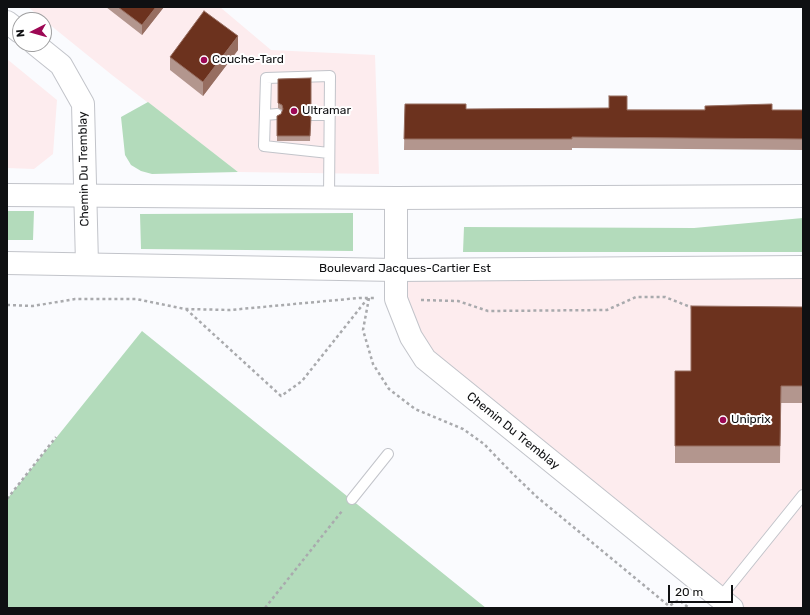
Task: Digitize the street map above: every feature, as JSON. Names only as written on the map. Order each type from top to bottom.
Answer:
[{"type":"main road","name":"Chemin Du Tremblay","points":[[45,52],[61,65],[83,104],[84,195],[87,264]]},
{"type":"main road","points":[[7,195],[396,198],[803,196]]},
{"type":"main road","name":"Chemin Du Tremblay","points":[[396,198],[396,299],[411,337],[425,359],[726,603]]},
{"type":"main road","name":"Boulevard Jacques-Cartier Est","points":[[7,263],[395,270],[803,267]]},
{"type":"lane","points":[[329,153],[264,146],[266,78],[330,76],[329,197]]},
{"type":"lane","points":[[265,114],[278,114]]},
{"type":"lane","points":[[311,114],[330,115]]},
{"type":"lane","points":[[352,500],[388,454]]},
{"type":"lane","points":[[726,603],[803,495]]},
{"type":"path","points":[[185,309],[281,396],[302,381],[369,298],[363,330],[373,364],[389,389],[415,409],[463,429],[484,444],[512,474],[537,497],[668,607],[679,600],[689,608]]},
{"type":"path","points":[[7,499],[56,437]]},
{"type":"path","points":[[265,608],[352,500]]},
{"type":"shaded area","points":[[28,7],[220,7],[271,50],[375,55],[379,174],[238,172],[112,75],[52,26],[52,12],[34,12]]},
{"type":"shaded area","points":[[7,59],[57,100],[53,154],[34,169],[7,168]]},
{"type":"shaded area","points":[[803,268],[803,608],[732,608],[425,359],[395,270]]},
{"type":"green space","points":[[148,102],[238,172],[152,174],[141,171],[131,165],[125,155],[121,117]]},
{"type":"green space","points":[[7,211],[34,211],[33,240],[7,240]]},
{"type":"green space","points":[[353,213],[353,251],[141,249],[140,214]]},
{"type":"green space","points":[[803,218],[803,252],[463,252],[464,227],[694,228]]},
{"type":"green space","points":[[142,331],[486,608],[7,608],[7,499]]},
{"type":"building","points":[[118,7],[156,7],[142,25]]},
{"type":"building","points":[[204,11],[238,36],[203,82],[170,57]]},
{"type":"building","points":[[311,78],[311,104],[307,105],[305,110],[306,114],[311,117],[310,136],[277,136],[277,116],[281,114],[283,109],[282,105],[278,103],[278,79]]},
{"type":"building","points":[[609,96],[627,96],[627,110],[705,110],[705,106],[772,104],[772,110],[803,110],[803,139],[572,137],[572,139],[404,139],[405,104],[466,104],[466,109],[609,108]]},
{"type":"building","points":[[691,306],[803,307],[803,386],[781,386],[780,446],[675,446],[675,371],[691,371]]},
{"type":"place","name":"Couche-Tard","points":[[204,60]]},
{"type":"place","name":"Ultramar","points":[[294,111]]},
{"type":"place","name":"Uniprix","points":[[723,420]]}]
